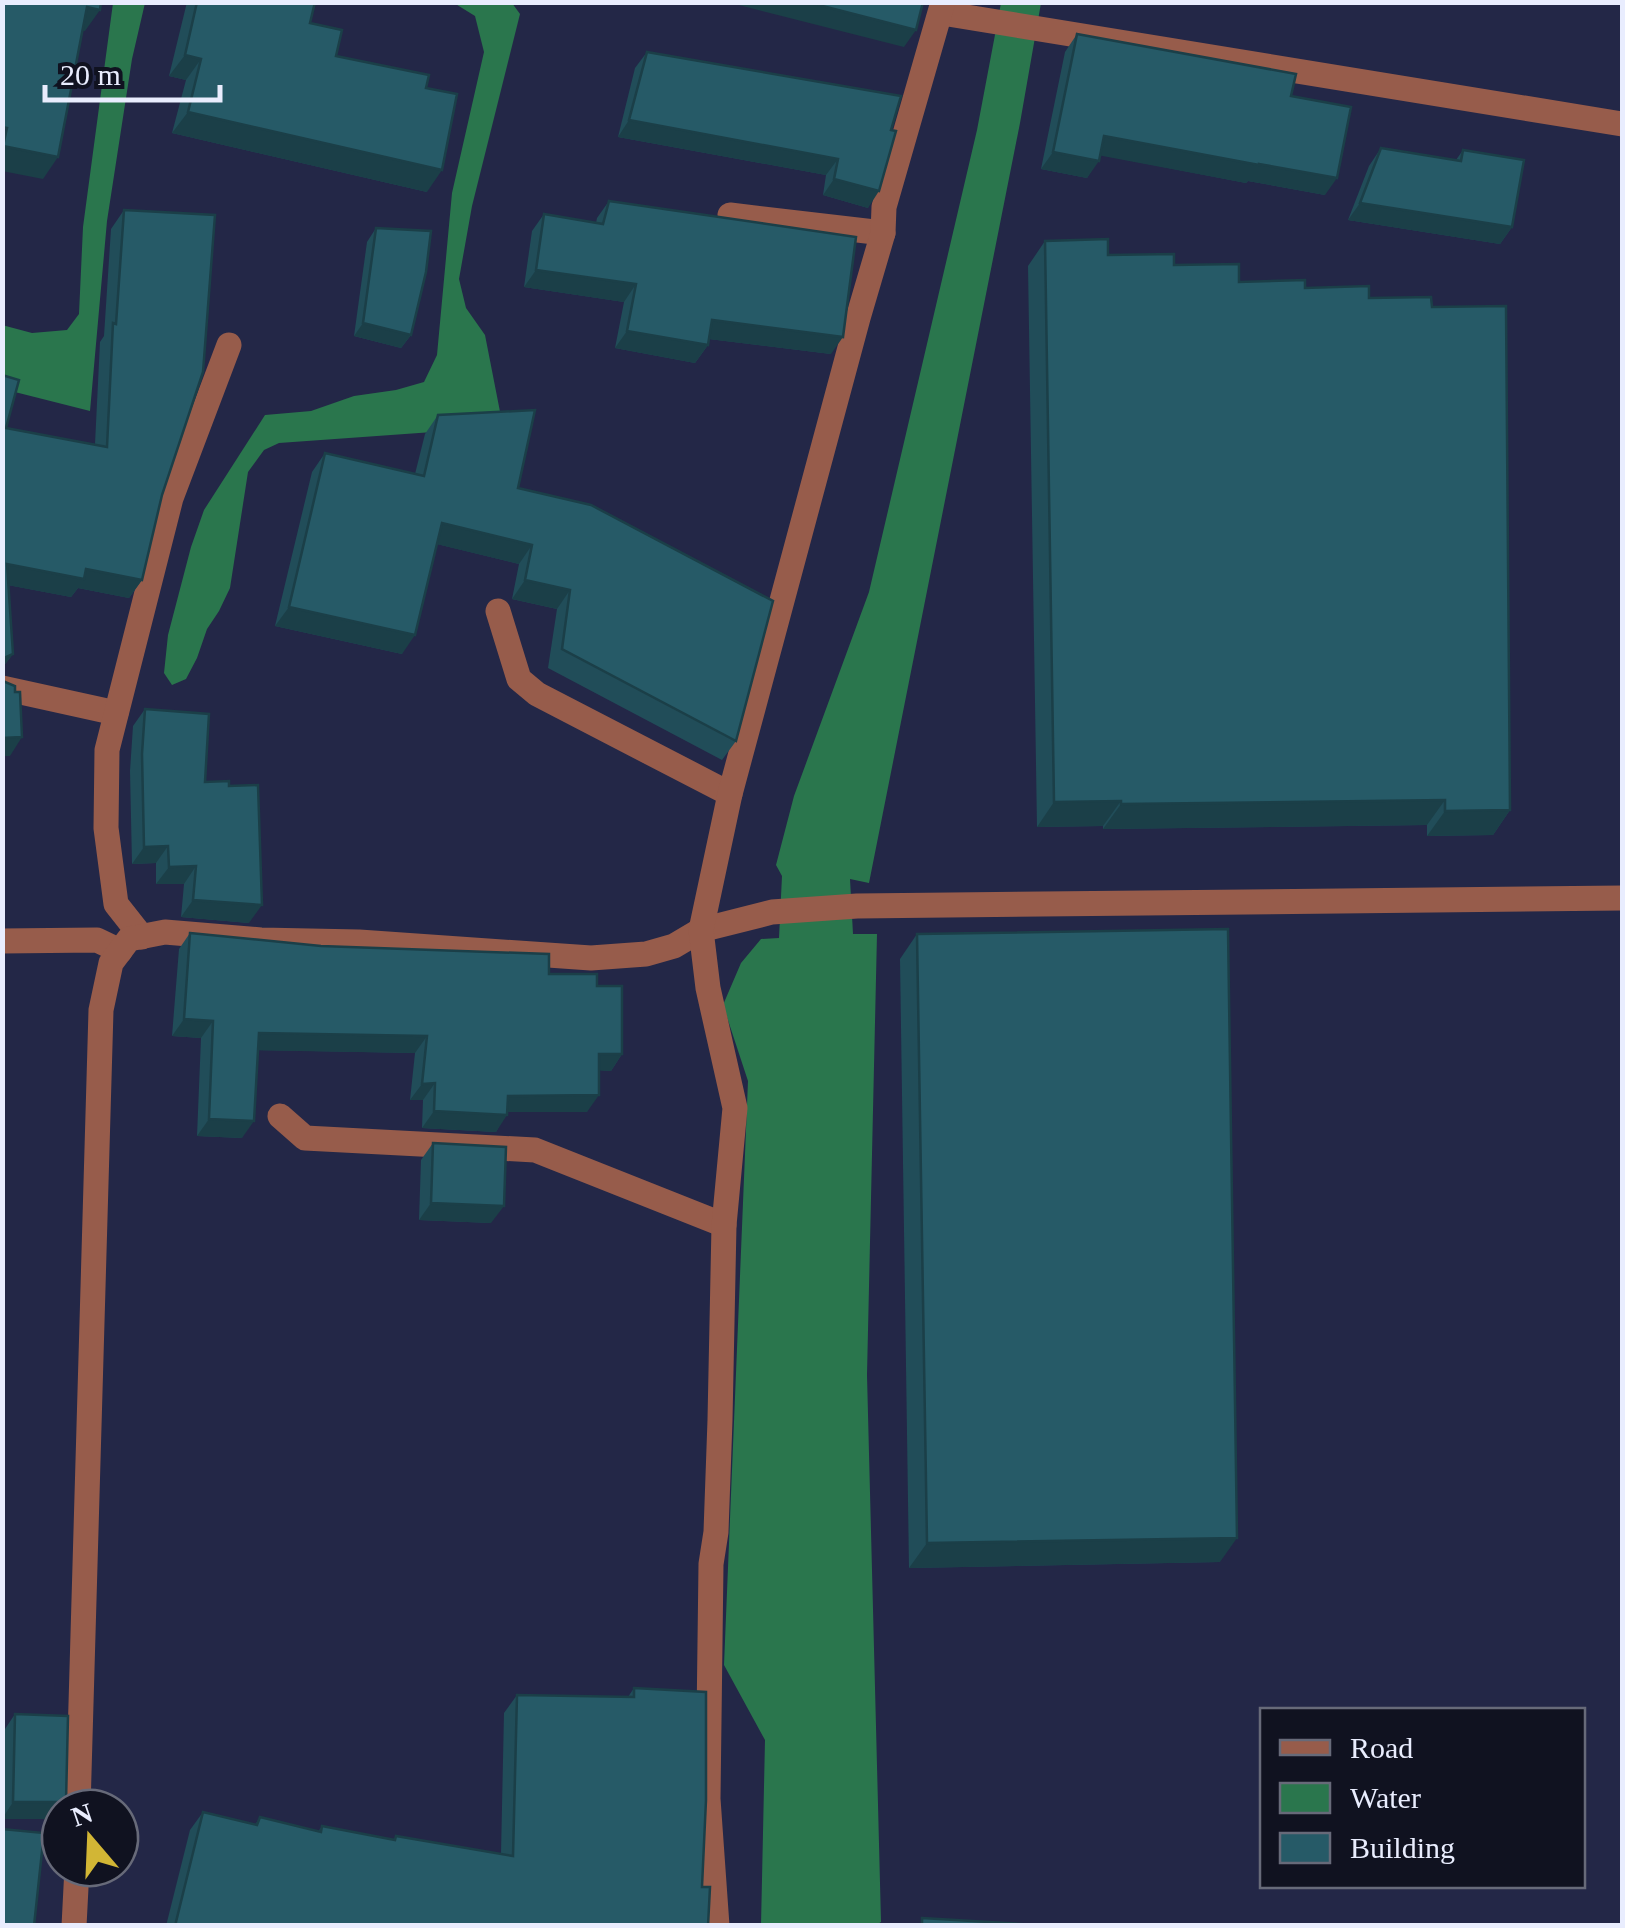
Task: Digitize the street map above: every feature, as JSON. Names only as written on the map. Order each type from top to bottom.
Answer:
[{"type":"street","points":[[717,1926],[708,1799],[711,1564],[716,1532],[724,1224],[735,1108],[708,988],[701,930],[730,794],[883,233],[884,207],[942,8],[1045,30],[1622,124]]},
{"type":"street","points":[[730,215],[883,233]]},
{"type":"street","points":[[131,944],[116,904],[106,828],[107,750],[172,498],[229,345]]},
{"type":"street","points":[[498,611],[519,679],[537,694],[730,794]]},
{"type":"street","points":[[2,688],[116,712]]},
{"type":"street","points":[[79,1788],[102,1010],[112,963],[131,944],[165,932],[591,958],[646,954],[674,946],[701,930],[772,912],[857,906],[1622,898]]},
{"type":"street","points":[[2,941],[96,940],[131,944]]},
{"type":"street","points":[[280,1116],[305,1138],[535,1150],[724,1224]]},
{"type":"street","points":[[74,1926],[76,1888]]},
{"type":"water","points":[[113,3],[145,3],[132,59],[107,221],[90,411],[3,389],[2,325],[32,333],[67,330],[79,314],[83,227]]},
{"type":"water","points":[[454,3],[512,3],[520,14],[472,206],[459,279],[466,308],[485,335],[503,427],[279,443],[264,450],[248,472],[230,588],[186,679],[172,685],[164,673],[168,635],[191,547],[204,510],[265,415],[311,411],[354,396],[424,382],[437,355],[452,193],[484,52],[475,16]]},
{"type":"water","points":[[1001,3],[1041,3],[869,883],[850,879],[853,934],[877,934],[867,1375],[881,1922],[761,1925],[765,1740],[724,1665],[748,1081],[723,1005],[741,963],[761,939],[779,938],[782,876],[776,865],[794,796],[869,592],[977,130]]},
{"type":"building","points":[[2,2],[101,2],[100,10],[87,7],[58,157],[3,146],[7,128],[2,127]]},
{"type":"building","points":[[197,2],[315,2],[310,23],[342,30],[336,56],[429,75],[426,88],[457,94],[442,170],[188,112],[201,59],[185,55]]},
{"type":"building","points":[[807,2],[923,2],[916,30]]},
{"type":"building","points":[[1077,34],[1296,74],[1291,96],[1351,107],[1337,178],[1104,136],[1099,161],[1053,152]]},
{"type":"building","points":[[647,52],[901,96],[891,130],[896,131],[879,191],[834,179],[838,159],[629,120]]},
{"type":"building","points":[[1381,148],[1461,161],[1463,150],[1524,160],[1512,227],[1360,203]]},
{"type":"building","points":[[609,201],[856,237],[843,337],[712,320],[708,345],[627,331],[636,284],[536,270],[544,214],[603,224]]},
{"type":"building","points":[[124,210],[215,215],[203,372],[162,495],[142,580],[86,569],[84,579],[7,564],[13,654],[2,659],[2,375],[19,380],[6,428],[107,447]]},
{"type":"building","points":[[376,228],[431,231],[411,335],[363,323]]},
{"type":"building","points":[[1108,239],[1108,255],[1174,254],[1174,265],[1239,264],[1239,282],[1305,280],[1305,288],[1369,286],[1369,298],[1431,297],[1432,307],[1506,306],[1510,810],[1445,811],[1445,800],[1054,802],[1045,241]]},
{"type":"building","points":[[535,410],[518,488],[591,505],[773,601],[736,741],[562,649],[570,590],[525,580],[532,545],[442,523],[415,635],[289,607],[325,453],[424,476],[438,415]]},
{"type":"building","points":[[2,679],[20,692],[22,737],[2,738]]},
{"type":"building","points":[[145,709],[209,714],[205,782],[258,785],[262,905],[193,900],[196,866],[169,867],[168,846],[144,847]]},
{"type":"building","points":[[1228,929],[1237,1538],[927,1543],[917,934]]},
{"type":"building","points":[[190,933],[321,946],[549,954],[549,974],[597,974],[597,986],[622,986],[622,1054],[599,1054],[599,1095],[508,1096],[507,1115],[434,1111],[435,1083],[422,1084],[427,1036],[259,1033],[254,1121],[209,1119],[213,1021],[184,1019]]},
{"type":"building","points":[[433,1143],[506,1147],[504,1206],[431,1203]]},
{"type":"building","points":[[634,1688],[706,1692],[702,1887],[710,1887],[708,1926],[175,1926],[203,1812],[257,1825],[260,1817],[321,1832],[322,1826],[513,1856],[517,1695],[634,1697]]},
{"type":"building","points":[[15,1714],[68,1716],[66,1788],[40,1788],[40,1802],[13,1802]]},
{"type":"building","points":[[2,1829],[40,1833],[34,1926],[2,1926]]},
{"type":"building","points":[[922,1918],[1054,1926],[922,1926]]}]
